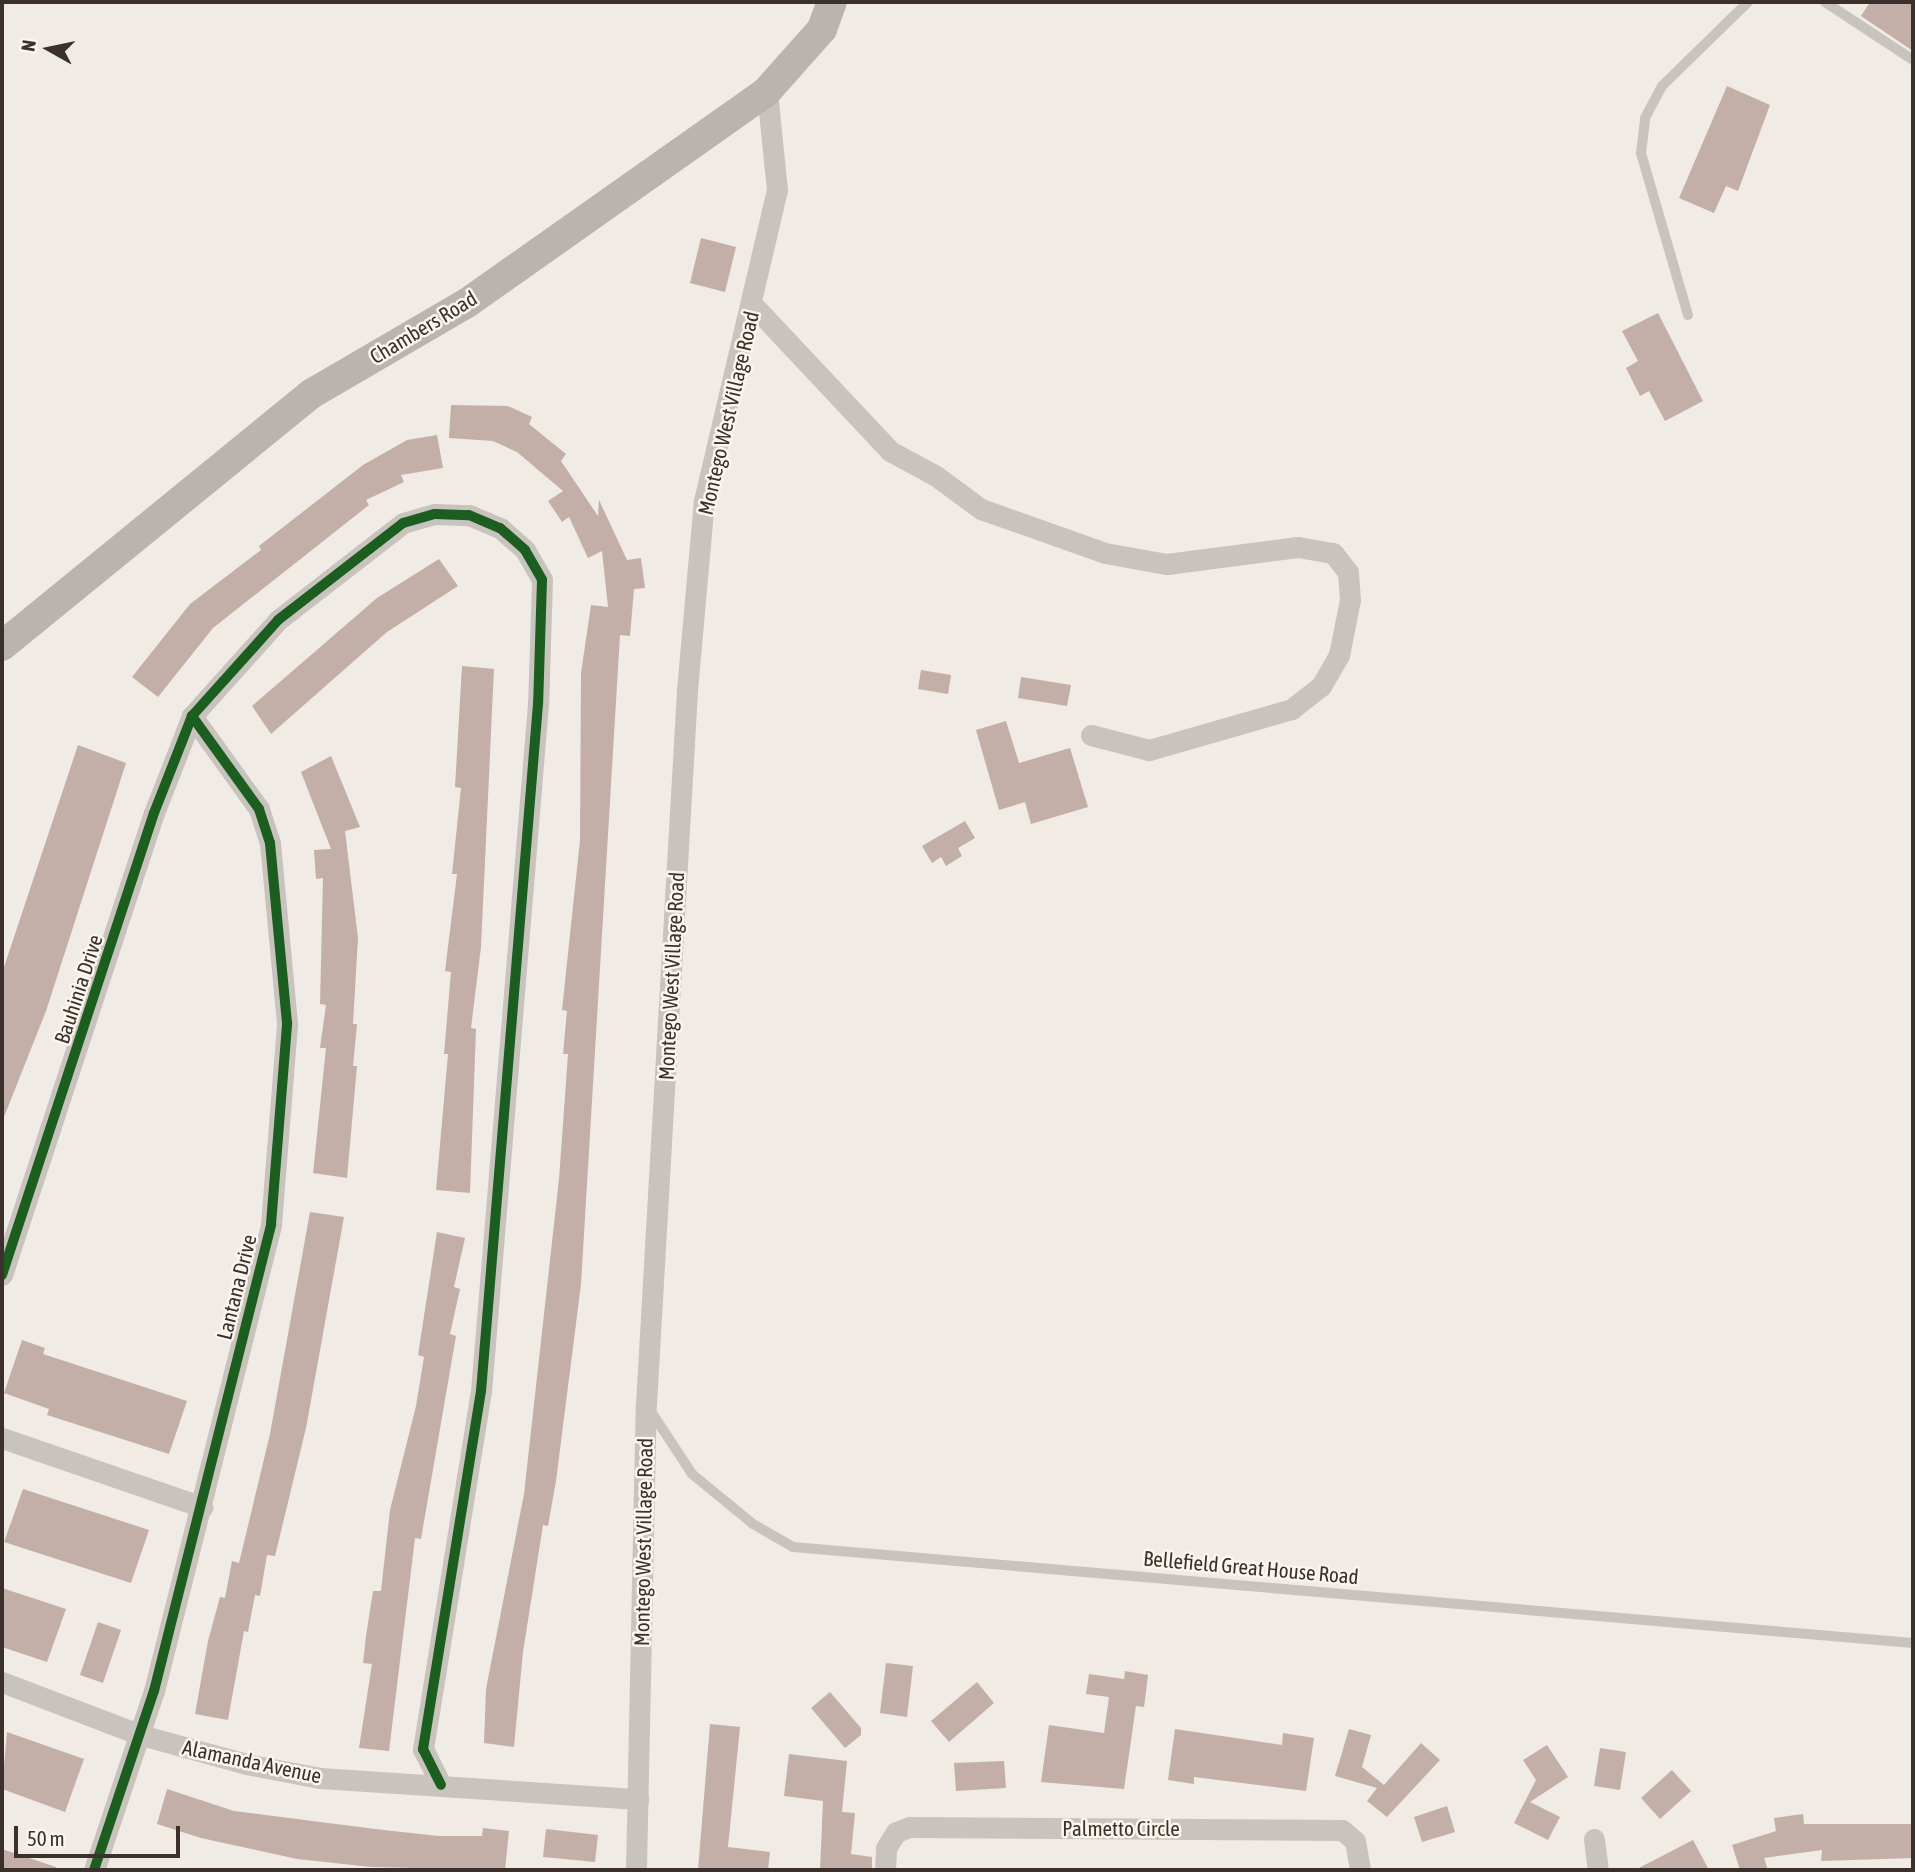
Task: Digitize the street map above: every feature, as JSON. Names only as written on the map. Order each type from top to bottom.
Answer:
[{"type":"street","name":"Chambers Road","points":[[2,646],[311,394],[467,303],[767,91],[822,29],[832,2]]},
{"type":"street","name":"Montego West Village Road","points":[[636,1870],[646,1404],[687,691],[704,501],[753,305],[778,190],[767,91]]},
{"type":"street","points":[[753,305],[890,451],[936,476],[981,509],[1105,553],[1167,564],[1298,547],[1333,553],[1348,572],[1350,600],[1339,655],[1321,686],[1292,709],[1149,750],[1091,734]]},
{"type":"street","points":[[192,716],[278,620],[403,523],[435,514],[469,515],[500,528],[525,550],[542,580],[538,704],[481,1391],[424,1749],[441,1785]]},
{"type":"street","name":"Bauhinia Drive","points":[[2,1275],[154,813],[192,716]]},
{"type":"street","name":"Lantana Drive","points":[[94,1870],[141,1735],[202,1507],[271,1224],[287,1023],[270,843],[259,809],[192,716]]},
{"type":"street","points":[[2,1438],[202,1507]]},
{"type":"street","name":"Alamanda Avenue","points":[[2,1682],[141,1735],[320,1778],[638,1799]]},
{"type":"street","name":"Palmetto Circle","points":[[886,1870],[886,1848],[896,1832],[910,1827],[1342,1830],[1354,1841],[1360,1870]]},
{"type":"street","points":[[1594,1839],[1598,1870]]},
{"type":"lane","points":[[1688,315],[1641,153],[1645,118],[1662,86],[1748,2]]},
{"type":"lane","points":[[1825,2],[1913,60]]},
{"type":"lane","name":"Bellefield Great House Road","points":[[646,1404],[692,1474],[753,1524],[793,1547],[1913,1643]]},
{"type":"building","points":[[1870,2],[1913,2],[1913,51],[1861,16]]},
{"type":"building","points":[[1727,86],[1770,105],[1738,191],[1726,186],[1714,213],[1679,198]]},
{"type":"building","points":[[701,238],[736,247],[725,292],[690,283]]},
{"type":"building","points":[[1658,313],[1703,401],[1665,421],[1649,391],[1640,396],[1626,368],[1638,361],[1622,331]]},
{"type":"building","points":[[451,405],[508,406],[532,417],[529,424],[566,454],[561,461],[598,516],[599,500],[627,560],[641,558],[645,588],[634,589],[630,636],[620,635],[581,1284],[556,1481],[548,1526],[543,1525],[523,1652],[514,1747],[484,1743],[486,1689],[524,1494],[559,1179],[568,1054],[563,1054],[567,1011],[562,1010],[580,840],[581,673],[591,605],[608,607],[602,551],[588,558],[569,517],[562,522],[548,501],[563,491],[517,452],[493,441],[449,438]]},
{"type":"building","points":[[437,435],[443,468],[401,475],[404,482],[366,500],[369,505],[213,628],[158,697],[132,677],[190,604],[261,550],[259,546],[363,465],[407,440]]},
{"type":"building","points":[[439,559],[458,586],[387,632],[271,734],[252,706],[377,598]]},
{"type":"building","points":[[462,666],[494,669],[481,947],[471,1028],[476,1029],[470,1193],[436,1190],[448,1054],[444,1054],[451,972],[445,971],[457,874],[452,874],[461,788],[455,787]]},
{"type":"building","points":[[921,670],[951,675],[948,694],[918,689]]},
{"type":"building","points":[[1021,677],[1071,685],[1067,706],[1018,698]]},
{"type":"building","points":[[1006,721],[1019,763],[1070,748],[1088,807],[1031,824],[1025,802],[999,810],[976,730]]},
{"type":"building","points":[[78,745],[126,763],[46,1011],[2,1122],[2,973]]},
{"type":"building","points":[[331,756],[360,827],[345,831],[358,938],[353,1024],[357,1024],[353,1066],[357,1066],[347,1178],[313,1173],[326,1048],[320,1048],[326,1005],[320,1004],[323,878],[316,879],[314,850],[331,849],[301,772]]},
{"type":"building","points":[[965,821],[975,838],[958,848],[962,856],[946,866],[941,857],[932,863],[922,846]]},
{"type":"building","points":[[310,1212],[344,1217],[306,1428],[275,1556],[267,1555],[260,1596],[255,1595],[248,1632],[244,1631],[228,1720],[195,1714],[208,1641],[220,1597],[225,1598],[232,1561],[239,1563],[270,1434]]},
{"type":"building","points":[[437,1232],[465,1238],[454,1287],[460,1289],[450,1334],[456,1336],[421,1539],[415,1538],[389,1751],[359,1748],[372,1664],[363,1663],[366,1636],[373,1591],[381,1591],[390,1510],[416,1406],[424,1357],[418,1355]]},
{"type":"building","points":[[22,1340],[45,1348],[43,1354],[187,1401],[169,1454],[47,1415],[49,1409],[4,1393]]},
{"type":"building","points":[[23,1489],[149,1530],[131,1583],[4,1542]]},
{"type":"building","points":[[2,1588],[66,1609],[47,1662],[2,1647]]},
{"type":"building","points":[[98,1622],[121,1630],[103,1683],[80,1675]]},
{"type":"building","points":[[886,1663],[913,1666],[907,1717],[880,1713]]},
{"type":"building","points":[[1125,1671],[1148,1675],[1144,1707],[1136,1706],[1124,1789],[1041,1782],[1049,1725],[1104,1733],[1109,1697],[1086,1694],[1089,1674],[1124,1679]]},
{"type":"building","points":[[977,1682],[994,1703],[949,1742],[931,1721]]},
{"type":"building","points":[[830,1692],[861,1728],[861,1735],[845,1748],[811,1708]]},
{"type":"building","points":[[710,1724],[740,1727],[728,1847],[770,1852],[768,1870],[698,1870]]},
{"type":"building","points":[[1175,1729],[1282,1745],[1283,1733],[1314,1738],[1306,1791],[1194,1777],[1194,1784],[1168,1780]]},
{"type":"building","points":[[1349,1729],[1371,1735],[1362,1767],[1384,1785],[1421,1743],[1440,1760],[1387,1817],[1367,1801],[1377,1788],[1335,1776]]},
{"type":"building","points":[[7,1732],[84,1759],[65,1812],[2,1789]]},
{"type":"building","points":[[1547,1745],[1568,1777],[1530,1802],[1560,1817],[1548,1840],[1514,1823],[1536,1780],[1523,1760]]},
{"type":"building","points":[[1600,1748],[1626,1752],[1620,1790],[1594,1786]]},
{"type":"building","points":[[789,1754],[847,1761],[842,1812],[855,1813],[851,1854],[872,1857],[872,1870],[820,1870],[823,1801],[784,1796]]},
{"type":"building","points":[[1004,1761],[1006,1788],[956,1791],[954,1763]]},
{"type":"building","points":[[1672,1770],[1691,1791],[1660,1819],[1641,1798]]},
{"type":"building","points":[[167,1789],[234,1811],[375,1829],[438,1836],[482,1836],[483,1828],[509,1831],[505,1870],[371,1867],[297,1859],[201,1838],[157,1824]]},
{"type":"building","points":[[1447,1806],[1455,1832],[1422,1842],[1414,1817]]},
{"type":"building","points":[[1803,1814],[1804,1824],[1913,1824],[1913,1858],[1821,1861],[1822,1850],[1764,1858],[1768,1870],[1740,1870],[1732,1845],[1776,1831],[1774,1818]]},
{"type":"building","points":[[546,1829],[598,1835],[595,1862],[543,1857]]},
{"type":"building","points":[[1693,1840],[1709,1870],[1635,1870]]},
{"type":"building","points":[[2,1849],[56,1867],[56,1870],[2,1870]]},
{"type":"cycle path","points":[[2,1275],[154,813],[192,716],[278,620],[403,523],[435,514],[469,515],[500,528],[525,550],[542,580],[538,704],[481,1391],[423,1749],[441,1785]]},
{"type":"cycle path","points":[[94,1870],[154,1691],[271,1224],[287,1023],[270,843],[259,809],[192,716]]}]
